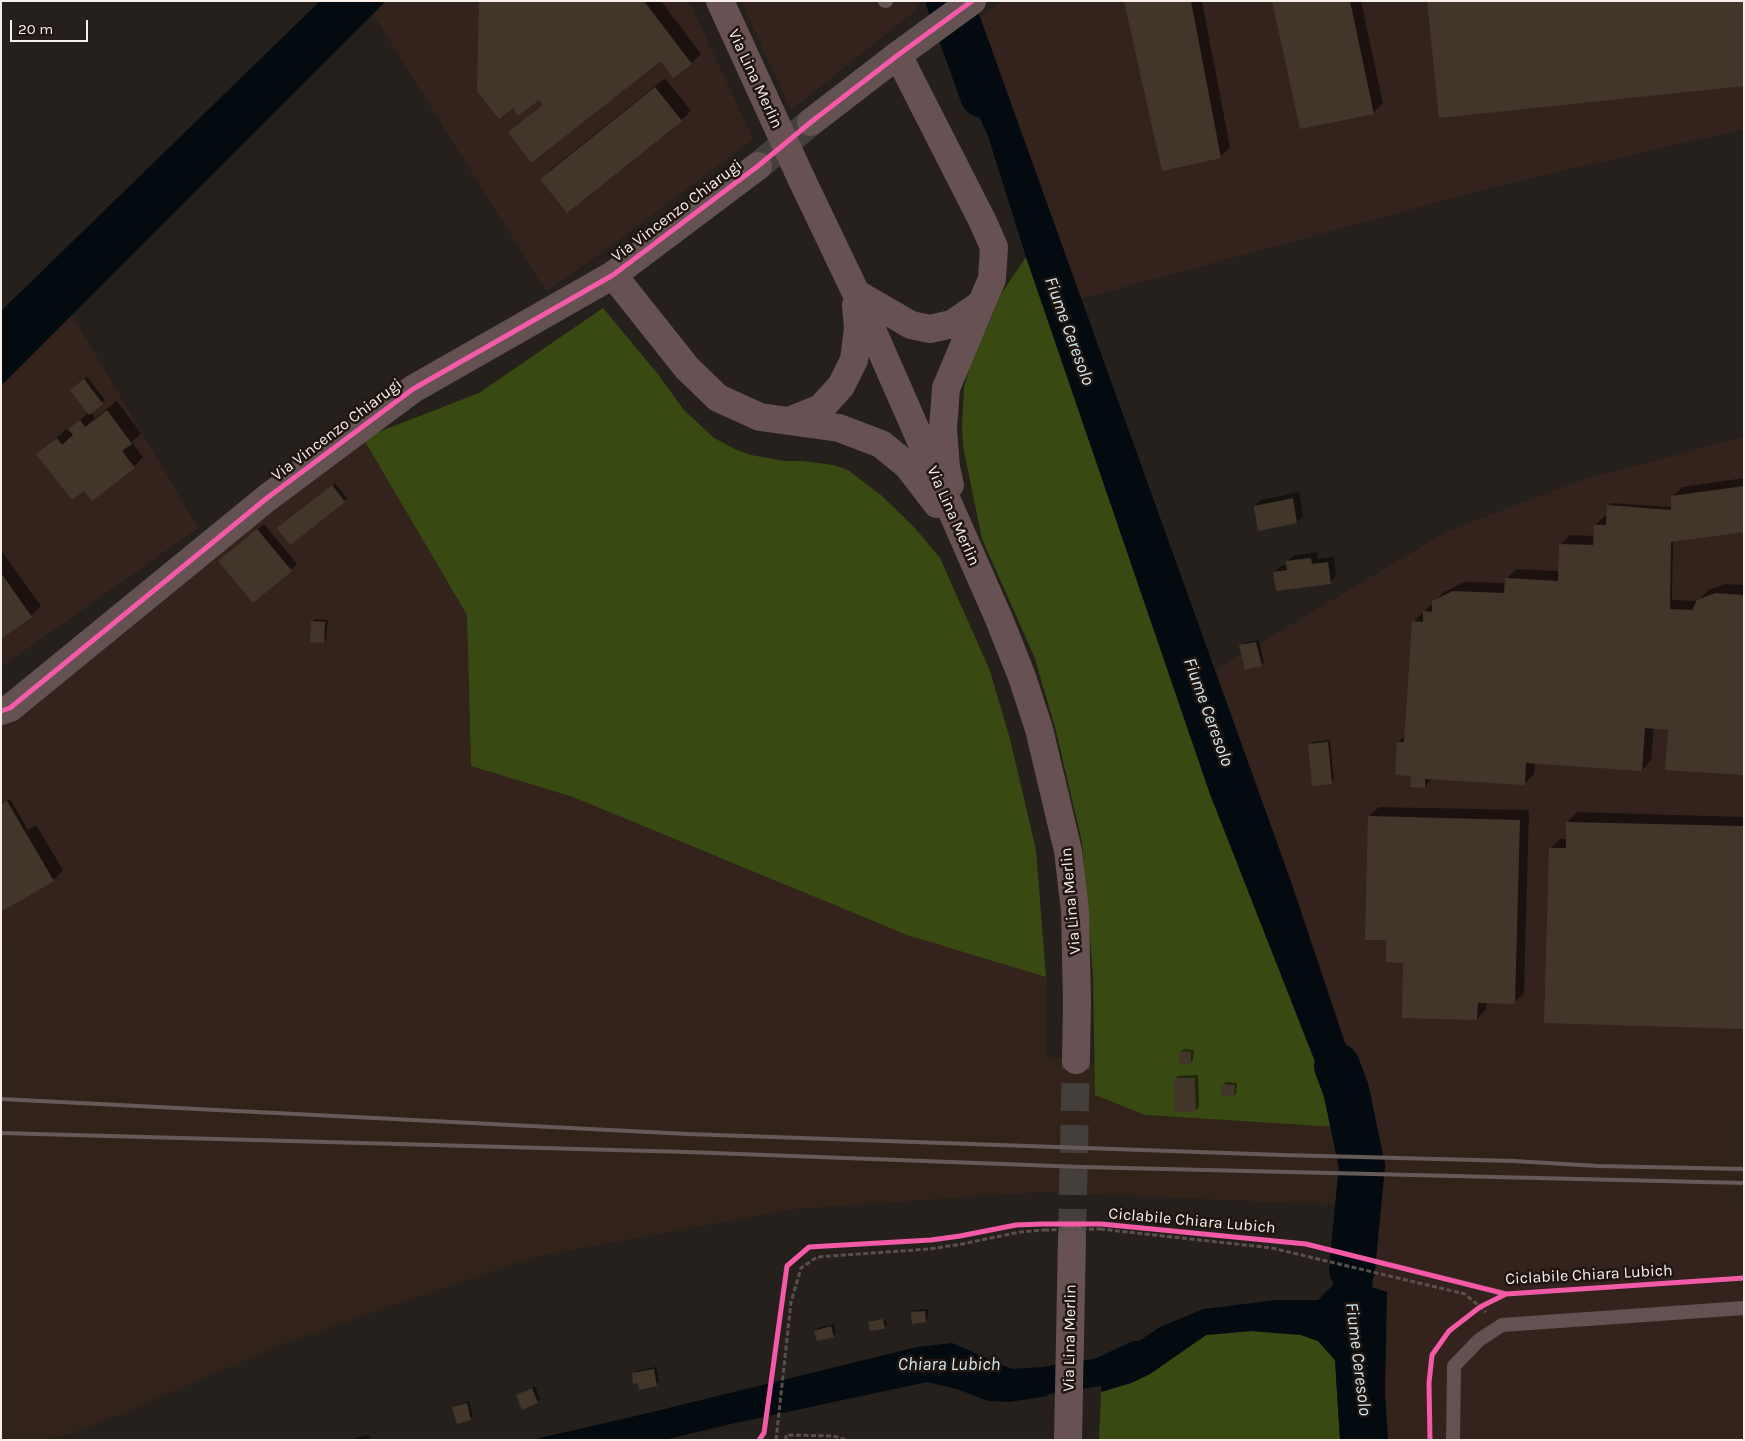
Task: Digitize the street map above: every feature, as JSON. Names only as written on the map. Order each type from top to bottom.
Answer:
[{"type":"main road","name":"Via Lina Merlin","points":[[720,1],[856,293],[1022,676],[1039,729],[1068,851],[1075,910],[1076,1060]]},
{"type":"main road","points":[[898,55],[994,247],[992,279],[946,388],[943,429],[946,468],[964,540]]},
{"type":"main road","points":[[613,275],[687,368],[718,398],[760,417],[839,428],[881,444],[907,466],[964,540]]},
{"type":"main road","points":[[856,293],[911,325],[930,330],[952,324],[981,304]]},
{"type":"main road","points":[[789,421],[821,408],[841,386],[854,360],[858,328],[856,293]]},
{"type":"main road","name":"Via Lina Merlin","points":[[1068,1440],[1072,1237]]},
{"type":"street","points":[[811,122],[972,1]]},
{"type":"street","name":"Via Vincenzo Chiarugi","points":[[1,711],[10,708],[267,498],[412,389],[613,275],[758,166]]},
{"type":"lane","points":[[1453,1440],[1454,1366],[1479,1340],[1502,1325],[1744,1308]]},
{"type":"path","points":[[776,1440],[791,1302],[801,1268],[817,1257],[929,1249],[1020,1232],[1100,1227],[1272,1248],[1388,1275],[1465,1294],[1502,1325]]},
{"type":"path","points":[[1472,1313],[1489,1303]]},
{"type":"path","points":[[786,1440],[786,1434],[833,1436],[847,1440]]},
{"type":"shaded area","points":[[386,1],[689,1],[753,139],[601,253],[546,291],[373,14]]},
{"type":"shaded area","points":[[741,1],[915,1],[917,9],[791,110]]},
{"type":"shaded area","points":[[1002,1],[1744,1],[1744,129],[1501,185],[1080,299],[980,17]]},
{"type":"shaded area","points":[[72,315],[198,528],[1,667],[1,386]]},
{"type":"shaded area","points":[[1744,437],[1744,1121],[1374,1129],[1289,876],[1215,670],[1446,532],[1582,480]]},
{"type":"shaded area","points":[[363,438],[467,615],[471,766],[573,797],[907,935],[1046,977],[1046,1057],[579,980],[1,943],[1,705]]},
{"type":"shaded area","points":[[1,943],[579,980],[1095,1064],[1095,1095],[1145,1115],[1374,1129],[1744,1121],[1744,1214],[1340,1205],[1041,1192],[794,1209],[534,1257],[288,1342],[93,1426],[49,1440],[1,1440]]},
{"type":"shaded area","points":[[1380,1205],[1744,1214],[1744,1440],[1388,1440],[1385,1393],[1372,1287]]},
{"type":"green space","points":[[1026,257],[1210,794],[1325,1087],[1337,1127],[1145,1115],[1095,1095],[1093,975],[1082,842],[1055,727],[1034,656],[982,539],[963,446],[964,387],[972,359],[1001,294]]},
{"type":"green space","points":[[603,308],[657,373],[684,410],[714,438],[751,455],[784,461],[803,461],[833,465],[848,470],[882,496],[914,527],[940,558],[990,671],[1010,739],[1036,850],[1046,977],[907,935],[573,797],[471,766],[467,615],[363,438],[479,393]]},
{"type":"green space","points":[[1251,1331],[1301,1335],[1318,1341],[1335,1360],[1340,1440],[1099,1440],[1101,1392],[1131,1383],[1150,1374],[1206,1335]]},
{"type":"water","points":[[320,1],[386,1],[1,386],[1,311]]},
{"type":"water","points":[[980,17],[1289,876],[1374,1129],[1337,1127],[1325,1087],[1210,794],[1026,257],[988,136],[947,48]]},
{"type":"water","points":[[1340,1205],[1380,1205],[1372,1287],[1387,1292],[1385,1393],[1388,1440],[1340,1440],[1335,1360],[1318,1341],[1301,1335],[1251,1331],[1206,1335],[1150,1374],[1131,1383],[1101,1392],[1104,1364],[1160,1327],[1203,1309],[1277,1300],[1318,1300],[1336,1279]]},
{"type":"water","name":"Chiara Lubich","points":[[952,1343],[1014,1370],[1048,1367],[1048,1396],[1009,1402],[988,1401],[957,1389],[927,1382],[664,1440],[531,1440],[917,1347]]},
{"type":"building","points":[[479,1],[644,1],[692,64],[673,78],[661,61],[531,163],[508,132],[543,105],[539,100],[518,116],[513,108],[499,119],[477,91]]},
{"type":"building","points":[[1124,1],[1191,1],[1221,158],[1162,171]]},
{"type":"building","points":[[1272,1],[1350,1],[1374,114],[1300,129]]},
{"type":"building","points":[[1427,1],[1744,1],[1744,86],[1439,118]]},
{"type":"building","points":[[655,87],[682,121],[567,213],[540,179]]},
{"type":"building","points":[[84,379],[103,404],[89,415],[70,390]]},
{"type":"building","points":[[107,410],[132,444],[122,451],[135,468],[92,501],[84,491],[72,500],[36,454],[57,438],[62,445],[73,435],[68,429],[80,420],[85,427]]},
{"type":"building","points":[[332,485],[345,502],[290,545],[277,528]]},
{"type":"building","points":[[1744,486],[1744,532],[1671,542],[1670,609],[1692,610],[1697,600],[1715,593],[1744,595],[1744,775],[1665,770],[1668,730],[1645,728],[1642,771],[1526,763],[1525,785],[1425,779],[1425,788],[1410,787],[1411,776],[1395,775],[1397,742],[1404,742],[1412,621],[1423,622],[1423,611],[1432,612],[1432,601],[1453,591],[1504,593],[1505,578],[1558,581],[1559,544],[1593,545],[1594,525],[1606,525],[1607,505],[1671,510],[1671,496]]},
{"type":"building","points":[[1293,498],[1297,523],[1258,531],[1254,506]]},
{"type":"building","points":[[257,529],[292,571],[253,603],[218,561]]},
{"type":"building","points":[[1311,558],[1312,564],[1328,562],[1331,584],[1276,591],[1273,572],[1287,570],[1286,561]]},
{"type":"building","points":[[1,573],[32,617],[1,639]]},
{"type":"building","points":[[311,621],[325,622],[324,643],[310,642]]},
{"type":"building","points":[[1256,642],[1262,666],[1245,670],[1239,645]]},
{"type":"building","points":[[1328,742],[1332,784],[1312,786],[1308,744]]},
{"type":"building","points":[[7,801],[54,881],[1,910],[1,849],[3,848],[1,845],[1,804]]},
{"type":"building","points":[[1368,816],[1520,820],[1515,1004],[1478,1003],[1477,1020],[1402,1018],[1403,963],[1386,962],[1386,940],[1365,940]]},
{"type":"building","points":[[1566,822],[1744,826],[1744,1029],[1544,1023],[1549,848],[1566,848]]},
{"type":"building","points":[[1180,1051],[1191,1052],[1191,1064],[1179,1063]]},
{"type":"building","points":[[1174,1078],[1195,1078],[1196,1111],[1175,1112]]},
{"type":"building","points":[[1222,1084],[1235,1085],[1234,1097],[1221,1096]]},
{"type":"building","points":[[925,1311],[926,1322],[912,1324],[911,1312]]},
{"type":"building","points":[[883,1319],[885,1329],[870,1331],[868,1322]]},
{"type":"building","points":[[831,1326],[834,1337],[817,1341],[814,1331]]},
{"type":"building","points":[[654,1369],[657,1386],[639,1390],[638,1383],[633,1384],[632,1373]]},
{"type":"building","points":[[532,1388],[538,1403],[522,1410],[516,1395]]},
{"type":"building","points":[[467,1403],[471,1420],[457,1424],[452,1407]]},
{"type":"waterway","name":"Fiume Ceresolo","points":[[949,1],[983,95]]},
{"type":"waterway","name":"Fiume Ceresolo","points":[[1337,1066],[1346,1090],[1362,1166],[1352,1269]]},
{"type":"waterway","points":[[1011,1383],[1043,1381],[1100,1372],[1136,1355]]},
{"type":"tunnel","points":[[758,166],[811,122]]},
{"type":"tunnel","points":[[1072,1237],[1076,1060]]},
{"type":"railway","points":[[1,1099],[688,1134],[1283,1155],[1514,1161],[1598,1166],[1744,1169]]},
{"type":"railway","points":[[1,1133],[687,1152],[1082,1167],[1744,1183]]},
{"type":"cycle path","points":[[1,711],[10,708],[267,498],[413,389],[613,275],[758,166],[811,122],[898,55],[972,1]]},
{"type":"cycle path","name":"Ciclabile Chiara Lubich","points":[[759,1440],[764,1433],[787,1266],[809,1247],[931,1240],[1016,1225],[1101,1224],[1306,1244],[1506,1294],[1744,1278]]},
{"type":"cycle path","name":"Ciclabile Chiara Lubich","points":[[1430,1440],[1429,1383],[1432,1355],[1449,1331],[1480,1307],[1506,1294]]}]
